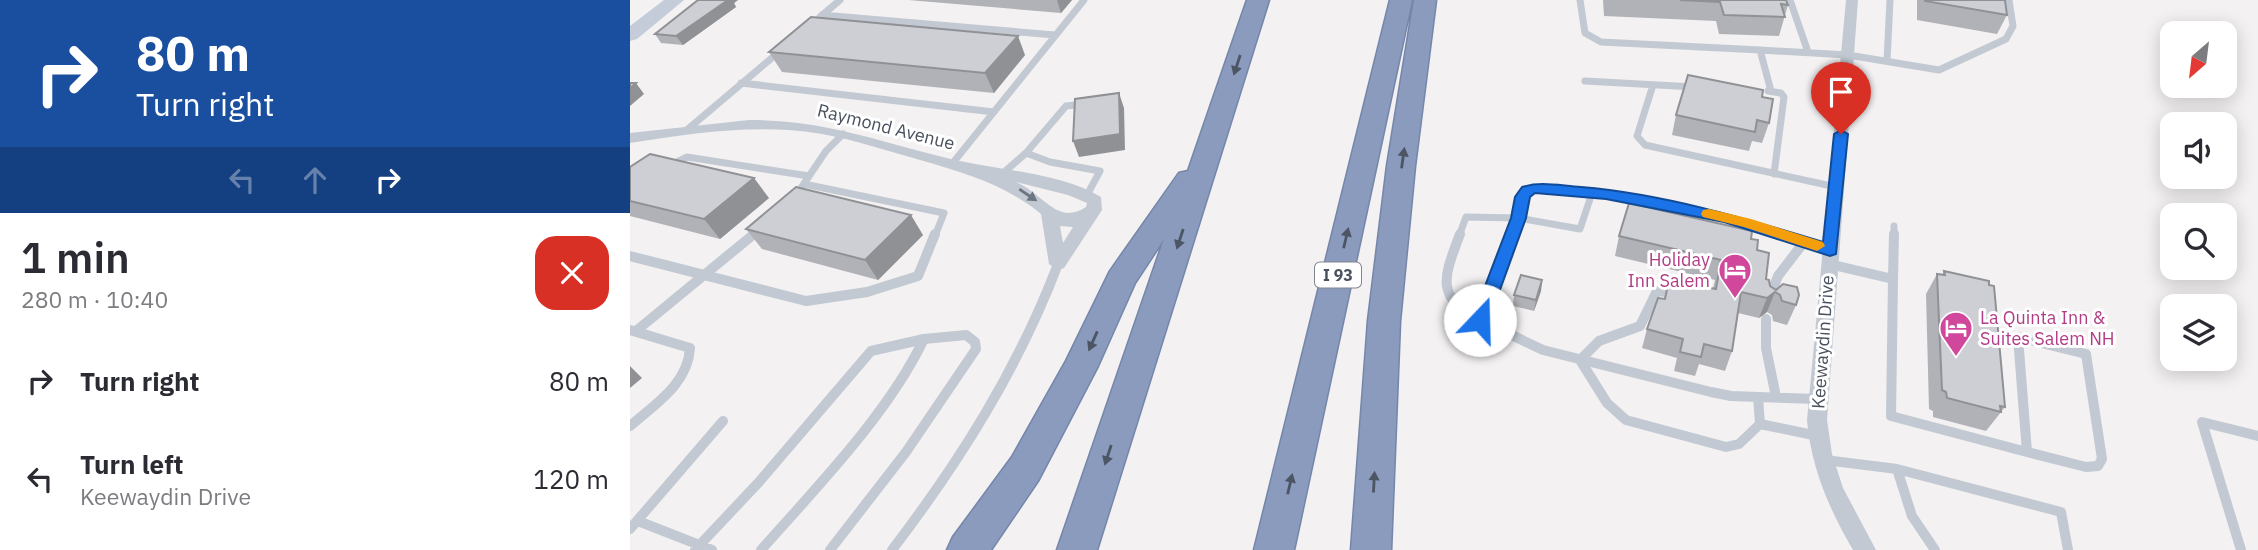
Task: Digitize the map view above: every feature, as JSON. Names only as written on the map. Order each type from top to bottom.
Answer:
[{"type":"highway","points":[[1077,550],[1258,0]]},
{"type":"highway","name":"I 93","points":[[1274,550],[1401,0]]},
{"type":"highway","points":[[1371,550],[1384,321],[1401,166],[1425,0]]},
{"type":"highway","points":[[967,550],[1025,469],[1081,366],[1121,279],[1209,151]]},
{"type":"street","points":[[630,35],[676,0]]},
{"type":"street","name":"Keewaydin Drive","points":[[1852,0],[1817,399],[1818,436],[1823,460],[1842,509],[1865,550]]},
{"type":"street","name":"Raymond Avenue","points":[[630,138],[747,124],[807,127],[1087,195]]},
{"type":"street","name":"Raymond Avenue","points":[[959,165],[1015,187],[1065,222],[1077,221],[1090,214]]},
{"type":"street","points":[[1058,264],[1096,205],[1087,195]]},
{"type":"street","points":[[1049,213],[1058,264]]},
{"type":"lane","points":[[812,24],[840,0]]},
{"type":"lane","points":[[959,165],[994,112],[1084,0]]},
{"type":"lane","points":[[1580,0],[1585,33],[1601,42],[1848,55],[1939,70],[1990,48],[2011,33],[2009,0]]},
{"type":"lane","points":[[1790,0],[1808,52]]},
{"type":"lane","points":[[1887,61],[1889,0]]},
{"type":"lane","points":[[822,15],[1055,35]]},
{"type":"lane","points":[[688,129],[792,41]]},
{"type":"lane","points":[[1760,50],[1771,91]]},
{"type":"lane","points":[[1585,81],[1706,88]]},
{"type":"lane","points":[[741,83],[994,112]]},
{"type":"lane","points":[[1653,85],[1637,136],[1645,145],[1836,187]]},
{"type":"lane","points":[[1758,90],[1781,93],[1784,97],[1773,174]]},
{"type":"lane","points":[[1002,174],[1026,153],[1066,106],[1094,104]]},
{"type":"lane","points":[[795,196],[826,151],[843,134]]},
{"type":"lane","points":[[1026,153],[1050,162],[1100,171],[1087,195]]},
{"type":"lane","points":[[630,256],[806,300],[867,292],[918,276],[944,213],[807,180],[687,157],[655,173]]},
{"type":"lane","points":[[1480,320],[1518,218],[1523,197],[1527,190],[1535,188],[1592,193],[1726,217],[1804,242],[1830,257],[1893,279]]},
{"type":"lane","points":[[1592,193],[1580,229],[1518,218],[1466,217],[1447,276],[1447,292],[1455,306],[1519,340],[1580,360],[1711,392],[1817,399]]},
{"type":"lane","points":[[633,330],[707,275],[768,222]]},
{"type":"lane","points":[[1894,226],[1891,415],[2027,452],[2086,467],[2098,466],[2102,459],[2086,354],[2018,337],[2027,452]]},
{"type":"lane","points":[[1768,302],[1779,276],[1804,242]]},
{"type":"lane","points":[[892,550],[950,471],[994,403],[1032,330],[1058,264]]},
{"type":"lane","points":[[1580,360],[1590,347],[1599,341],[1640,326],[1657,291],[1692,296]]},
{"type":"lane","points":[[1766,319],[1766,348],[1776,397]]},
{"type":"lane","points":[[630,426],[684,375],[691,359],[690,348],[633,330]]},
{"type":"lane","points":[[697,547],[800,435],[871,351],[883,346],[924,339],[966,335],[975,342],[976,349],[906,453],[830,550]]},
{"type":"lane","points":[[761,550],[829,473],[873,417],[916,356],[924,339]]},
{"type":"lane","points":[[1580,360],[1607,403],[1626,419],[1726,447],[1739,444],[1760,424]]},
{"type":"lane","points":[[1758,397],[1760,424]]},
{"type":"lane","points":[[712,550],[634,525],[723,421]]},
{"type":"lane","points":[[2241,550],[2202,422],[2258,436]]},
{"type":"lane","points":[[1760,424],[1818,436]]},
{"type":"lane","points":[[1823,460],[1897,469],[2061,512],[2068,550]]},
{"type":"lane","points":[[1897,469],[1912,516],[1935,550]]},
{"type":"building","points":[[698,0],[728,0],[676,36],[655,34]]},
{"type":"building","points":[[1680,0],[1786,0],[1788,5],[1781,4],[1785,17],[1724,15],[1720,2]]},
{"type":"building","points":[[2005,0],[2007,15],[1925,1]]},
{"type":"building","points":[[811,17],[1018,36],[985,73],[769,52]]},
{"type":"building","points":[[1688,75],[1763,90],[1762,97],[1773,99],[1769,123],[1757,120],[1755,132],[1676,115]]},
{"type":"building","points":[[1119,93],[1120,134],[1073,141],[1075,99]]},
{"type":"building","points":[[650,154],[754,178],[704,219],[630,201],[630,167]]},
{"type":"building","points":[[796,187],[911,215],[865,260],[746,229]]},
{"type":"building","points":[[1629,203],[1752,231],[1751,239],[1758,240],[1757,250],[1769,253],[1766,279],[1769,280],[1770,286],[1776,290],[1783,284],[1797,287],[1799,295],[1796,305],[1782,301],[1780,295],[1775,292],[1767,298],[1741,292],[1732,351],[1704,344],[1701,357],[1680,352],[1683,339],[1647,329],[1658,298],[1665,299],[1669,280],[1716,289],[1721,260],[1619,236]]},
{"type":"building","name":"La Quinta Inn & Suites Salem NH","points":[[1944,271],[1989,281],[1989,285],[1994,286],[2005,407],[2000,406],[2001,412],[1947,398],[1946,392],[1942,390],[1937,274],[1945,275]]},
{"type":"building","points":[[1521,275],[1542,280],[1536,300],[1514,295]]},
{"type":"slow traffic","points":[[1709,214],[1746,222],[1817,246]]},
{"type":"place","name":"Holiday Inn Salem","points":[[1735,300]]},
{"type":"place","name":"La Quinta Inn & Suites Salem NH","points":[[1956,358]]},
{"type":"route","points":[[1480,320],[1518,218],[1523,197],[1527,190],[1535,188],[1606,194],[1726,217],[1830,250],[1841,134]]}]
